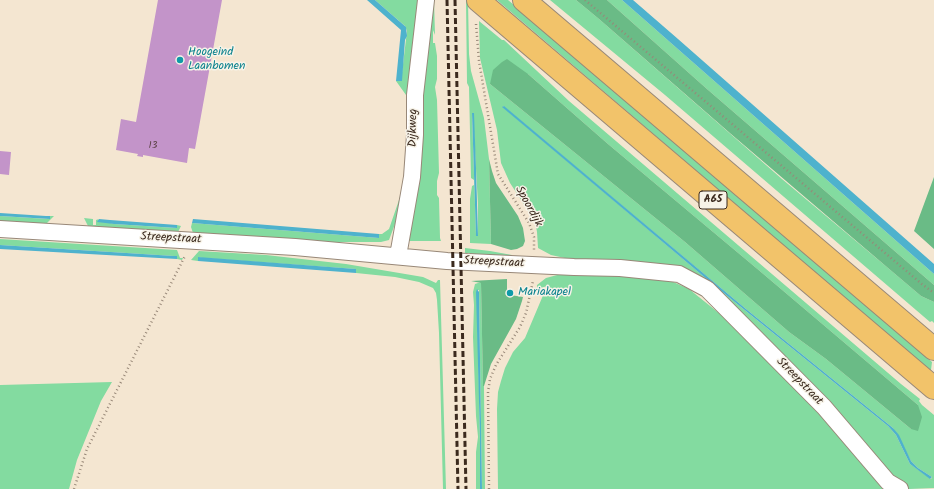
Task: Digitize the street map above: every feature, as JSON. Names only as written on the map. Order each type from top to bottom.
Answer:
[{"type":"highway","name":"A65","points":[[478,0],[932,386]]},
{"type":"highway","name":"A65","points":[[524,0],[934,349]]},
{"type":"street","name":"Dijkweg","points":[[398,256],[412,177],[415,135],[415,95],[426,0]]},
{"type":"street","name":"Streepstraat","points":[[0,229],[194,240],[447,261],[620,268],[678,274],[707,289],[824,407],[888,482],[900,489]]},
{"type":"path","points":[[585,0],[934,293]]},
{"type":"path","name":"Spoordijk","points":[[476,22],[479,61],[498,174],[529,223],[534,237],[535,265],[526,313],[520,327],[496,365],[490,379],[488,392],[489,489]]},
{"type":"path","points":[[74,489],[87,449],[194,240]]},
{"type":"green space","points":[[375,0],[420,0],[410,64],[409,171],[398,216],[389,240],[381,242],[332,242],[193,233],[191,227],[192,223],[379,238],[379,234],[382,234],[389,229],[406,174],[406,95],[396,81],[401,81],[407,31],[405,26]]},
{"type":"green space","points":[[428,0],[434,0],[435,35],[433,30],[433,43],[435,43],[437,56],[437,79],[435,87],[437,100],[439,173],[437,181],[437,195],[439,198],[441,241],[408,241]]},
{"type":"green space","points":[[466,0],[468,0],[469,54],[471,71],[484,118],[489,159],[491,244],[470,243],[470,199],[474,180],[471,178],[469,87],[467,83]],"holes":[[[473,113],[478,205],[478,235],[476,235]]]},
{"type":"green space","points":[[497,0],[508,0],[564,47],[932,362],[931,370],[928,369]]},
{"type":"green space","points":[[550,0],[576,0],[599,19],[782,179],[921,296],[934,302],[934,323],[932,321],[930,322],[665,95]]},
{"type":"green space","points":[[576,0],[607,0],[707,89],[934,285],[934,302],[921,296]]},
{"type":"green space","points":[[607,0],[622,0],[934,274],[934,285],[707,89]]},
{"type":"green space","points":[[479,21],[502,40],[504,40],[569,101],[920,399],[919,401],[922,405],[934,415],[934,488],[909,489],[901,485],[690,278],[588,263],[551,255],[538,248],[535,221],[510,183],[501,163],[497,130],[480,58]],"holes":[[[528,74],[608,144],[918,405],[911,429],[826,359],[789,332],[685,242],[490,84]],[[503,106],[746,309],[893,428],[911,461],[918,468],[932,477],[931,479],[910,464],[896,435],[888,426],[715,286]]]},
{"type":"green space","points":[[507,59],[528,74],[608,144],[918,405],[922,417],[918,431],[911,429],[826,359],[789,332],[685,242],[490,84],[493,70]]},
{"type":"green space","points":[[489,159],[496,183],[518,216],[523,228],[525,241],[523,246],[517,249],[511,250],[491,244]]},
{"type":"green space","points":[[934,177],[934,249],[914,231]]},
{"type":"green space","points":[[0,216],[50,219],[50,217],[46,216],[54,216],[46,224],[0,221]]},
{"type":"green space","points":[[84,218],[93,219],[93,225],[96,225],[96,220],[99,219],[98,220],[114,224],[176,228],[177,225],[181,226],[178,232],[88,226]]},
{"type":"green space","points":[[0,239],[177,250],[180,258],[183,258],[182,260],[177,259],[177,256],[0,245]]},
{"type":"green space","points":[[465,248],[512,255],[508,258],[465,253]]},
{"type":"green space","points":[[199,251],[266,255],[346,264],[423,277],[436,283],[440,280],[446,489],[443,489],[437,300],[436,293],[433,288],[419,282],[395,277],[356,273],[356,269],[198,257],[198,261],[191,260]]},
{"type":"green space","points":[[561,274],[645,275],[671,281],[689,289],[764,351],[888,489],[498,489],[497,409],[498,392],[501,381],[505,368],[513,352],[525,338],[547,286],[541,288],[537,297],[537,285],[546,278]]},
{"type":"green space","points":[[507,279],[507,291],[510,295],[523,297],[516,319],[491,364],[483,386],[481,283],[471,281]]},
{"type":"green space","points":[[481,283],[485,489],[482,489],[479,290],[477,290],[480,489],[476,489],[476,452],[478,437],[473,337],[473,292],[475,284]]},
{"type":"green space","points":[[112,382],[101,401],[77,460],[69,489],[0,489],[0,385]]},
{"type":"water","points":[[367,0],[375,0],[406,27],[407,36],[405,40],[402,81],[396,81],[401,30]]},
{"type":"water","points":[[622,0],[633,0],[678,39],[934,264],[934,274]]},
{"type":"water","points":[[504,106],[746,309],[893,428],[899,435],[911,461],[918,468],[932,477],[930,479],[910,464],[896,435],[888,426],[715,286],[502,107]]},
{"type":"water","points":[[472,113],[474,113],[478,236],[476,236]]},
{"type":"water","points":[[0,213],[50,216],[50,219],[0,216]]},
{"type":"water","points":[[99,219],[177,225],[177,228],[97,222]]},
{"type":"water","points":[[193,219],[379,234],[379,238],[192,223]]},
{"type":"water","points":[[0,245],[177,256],[177,259],[0,249]]},
{"type":"water","points":[[198,257],[356,269],[356,273],[198,261]]},
{"type":"water","points":[[477,289],[479,292],[482,489],[480,489]]},
{"type":"building","name":"Hoogeind Laanbomen","points":[[158,0],[222,0],[195,149],[189,148],[187,163],[143,155],[143,157],[137,156],[138,154],[116,150],[121,119],[136,122]]},
{"type":"building","points":[[0,151],[11,152],[9,175],[0,174]]},
{"type":"railway","points":[[447,0],[458,489]]},
{"type":"railway","points":[[455,0],[466,489]]},
{"type":"place","name":"Hoogeind Laanbomen","points":[[180,60]]},
{"type":"place","name":"Mariakapel","points":[[510,293]]}]
